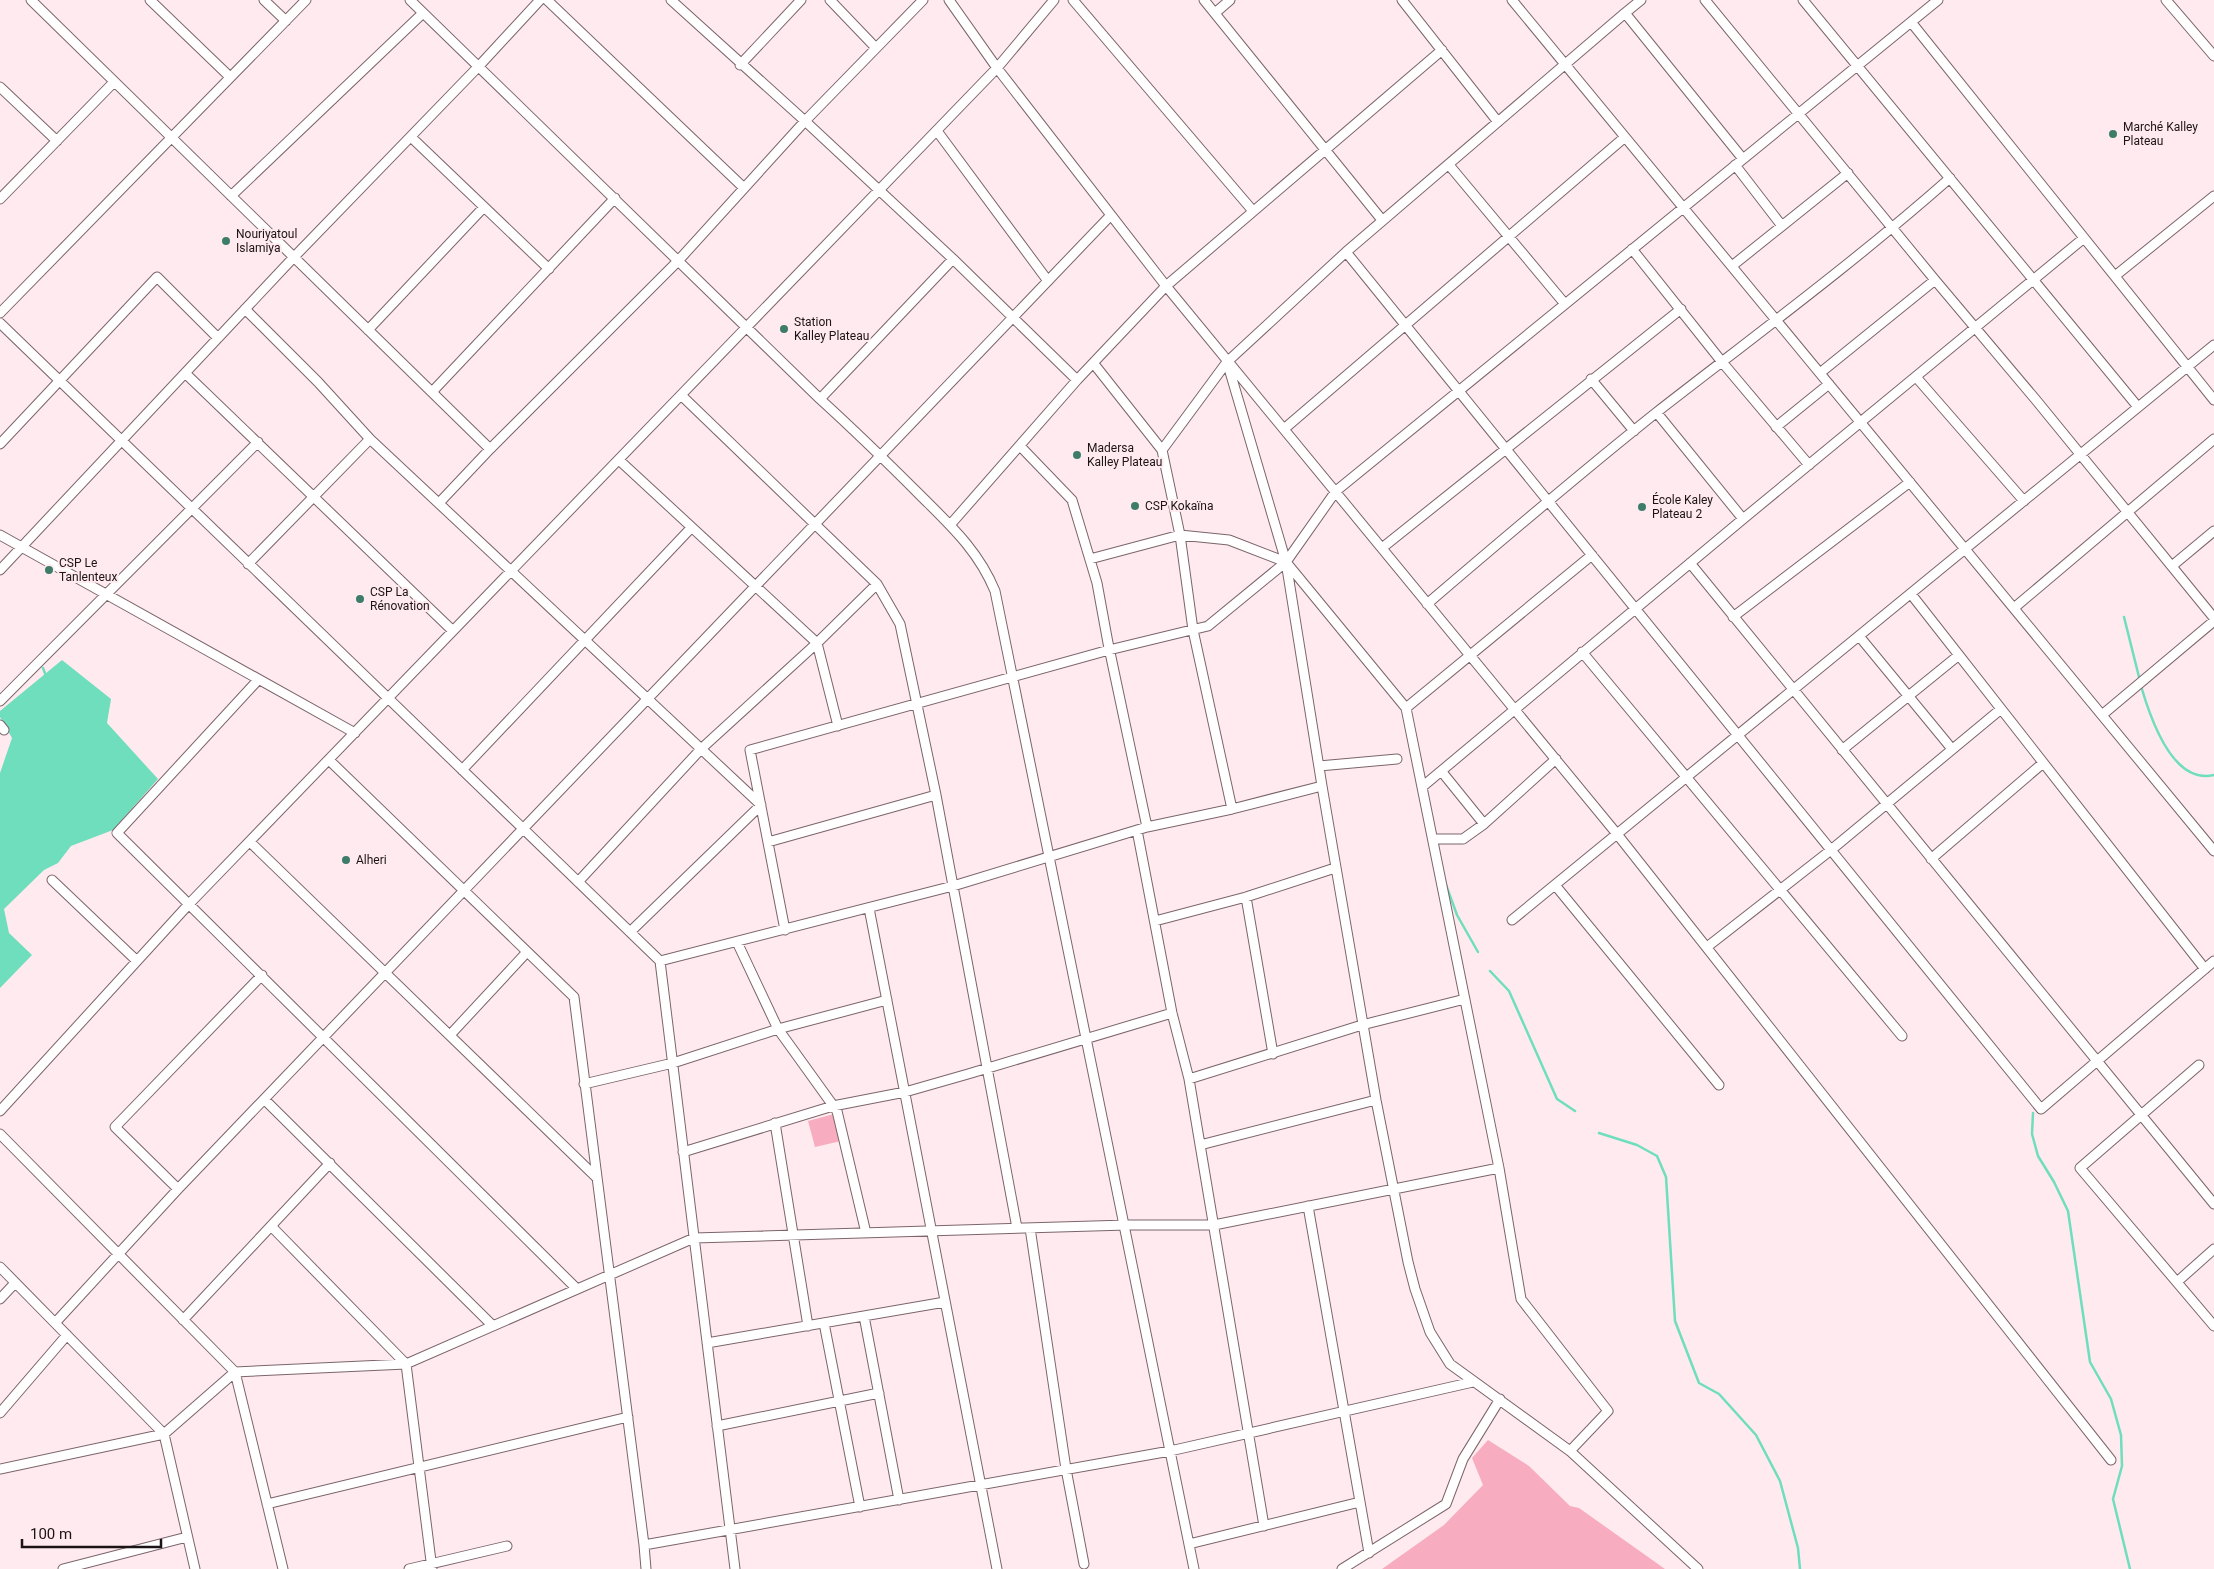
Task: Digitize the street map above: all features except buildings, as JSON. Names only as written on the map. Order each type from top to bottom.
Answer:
[{"type":"street","points":[[32,0],[490,449]]},
{"type":"street","points":[[150,0],[230,77]]},
{"type":"street","points":[[264,0],[286,21]]},
{"type":"street","points":[[0,313],[306,0]]},
{"type":"street","points":[[410,0],[820,399],[882,455],[950,525],[978,557],[995,591],[1127,1224],[1194,1569]]},
{"type":"street","points":[[0,570],[184,373],[540,0]]},
{"type":"street","points":[[547,0],[744,188]]},
{"type":"street","points":[[671,0],[740,65],[805,121],[953,259],[1077,380]]},
{"type":"street","points":[[740,65],[801,0]]},
{"type":"street","points":[[830,0],[876,48]]},
{"type":"street","points":[[439,504],[490,449],[678,261],[805,121],[923,0]]},
{"type":"street","points":[[949,0],[997,68],[1166,286],[1617,834],[2111,1460]]},
{"type":"street","points":[[0,1111],[190,904],[997,68],[1054,0]]},
{"type":"street","points":[[1072,0],[1253,211]]},
{"type":"street","points":[[1204,0],[1382,220]]},
{"type":"street","points":[[1215,13],[1230,0]]},
{"type":"street","points":[[1402,0],[1498,122]]},
{"type":"street","points":[[1512,0],[2214,851]]},
{"type":"street","points":[[1162,450],[1227,362],[1382,220],[1641,0]]},
{"type":"street","points":[[1705,0],[2214,619],[2102,715]]},
{"type":"street","points":[[1803,0],[2138,407]]},
{"type":"street","points":[[785,930],[750,750],[1109,650],[1208,626],[1286,562],[1336,491],[1938,0]]},
{"type":"street","points":[[2166,0],[2214,56]]},
{"type":"street","points":[[231,196],[424,13]]},
{"type":"street","points":[[1625,13],[1743,159]]},
{"type":"street","points":[[1911,22],[2214,400]]},
{"type":"street","points":[[950,525],[1077,380],[1166,286],[1442,50]]},
{"type":"street","points":[[0,199],[114,82]]},
{"type":"street","points":[[0,87],[57,141]]},
{"type":"street","points":[[936,131],[1048,281]]},
{"type":"street","points":[[411,137],[549,269]]},
{"type":"street","points":[[1284,429],[1625,137]]},
{"type":"street","points":[[1449,165],[1565,304]]},
{"type":"street","points":[[1735,165],[1782,226]]},
{"type":"street","points":[[1732,266],[1848,173]]},
{"type":"street","points":[[1427,604],[1548,501],[1634,431],[1894,228],[1950,178]]},
{"type":"street","points":[[2115,276],[2214,196]]},
{"type":"street","points":[[432,392],[615,198]]},
{"type":"street","points":[[368,330],[484,207]]},
{"type":"street","points":[[55,1323],[178,1189],[266,1100],[1111,215]]},
{"type":"street","points":[[1422,787],[1442,772],[1514,708],[2084,238]]},
{"type":"street","points":[[1632,249],[1808,466]]},
{"type":"street","points":[[1346,252],[2041,1109],[2214,961]]},
{"type":"street","points":[[820,399],[953,259]]},
{"type":"street","points":[[0,444],[157,277],[218,338]]},
{"type":"street","points":[[1820,373],[1935,280]]},
{"type":"street","points":[[245,309],[318,382],[370,439],[761,805]]},
{"type":"street","points":[[1382,548],[1506,450],[1591,379],[1681,309]]},
{"type":"street","points":[[0,324],[660,961],[735,1569]]},
{"type":"street","points":[[1512,920],[2214,345]]},
{"type":"street","points":[[1227,362],[1286,562],[1362,1026],[1414,1289],[1430,1332],[1450,1364],[1570,1451],[1698,1569]]},
{"type":"street","points":[[1094,364],[1162,450],[1180,535],[1193,630],[1232,809]]},
{"type":"street","points":[[184,373],[453,631]]},
{"type":"street","points":[[1916,377],[2024,501]]},
{"type":"street","points":[[1591,379],[1634,431]]},
{"type":"street","points":[[1776,427],[1830,384]]},
{"type":"street","points":[[681,395],[877,584],[900,624],[936,795],[1017,1228]]},
{"type":"street","points":[[1657,413],[1742,519]]},
{"type":"street","points":[[2014,608],[2214,438]]},
{"type":"street","points":[[248,564],[370,439]]},
{"type":"street","points":[[0,701],[258,442]]},
{"type":"street","points":[[1020,446],[1072,500],[1100,597],[1109,650],[1147,827]]},
{"type":"street","points":[[619,460],[817,643],[838,726]]},
{"type":"street","points":[[1733,616],[1910,482]]},
{"type":"street","points":[[462,770],[691,528]]},
{"type":"street","points":[[2172,566],[2214,531]]},
{"type":"street","points":[[0,535],[354,733]]},
{"type":"street","points":[[1090,559],[1180,535],[1229,540],[1286,562],[1406,708],[1499,1168],[1521,1299],[1608,1412],[1570,1451]]},
{"type":"street","points":[[1406,708],[1592,555]]},
{"type":"street","points":[[1690,563],[2214,1204]]},
{"type":"street","points":[[578,882],[701,749],[817,643],[877,584]]},
{"type":"street","points":[[1911,594],[2205,969]]},
{"type":"street","points":[[1859,636],[1952,749]]},
{"type":"street","points":[[1582,652],[1902,1036]]},
{"type":"street","points":[[1842,750],[1959,656]]},
{"type":"street","points":[[258,680],[117,833],[577,1289]]},
{"type":"street","points":[[1707,947],[1831,850],[2001,708]]},
{"type":"street","points":[[1319,766],[1398,759]]},
{"type":"street","points":[[1433,838],[1464,839],[1484,824],[1556,759]]},
{"type":"street","points":[[329,760],[574,998],[646,1569]]},
{"type":"street","points":[[1931,859],[2043,763]]},
{"type":"street","points":[[1442,772],[1484,824]]},
{"type":"street","points":[[660,961],[953,886],[1147,827],[1232,809],[1322,786]]},
{"type":"street","points":[[768,842],[936,795]]},
{"type":"street","points":[[630,932],[761,805]]},
{"type":"street","points":[[1137,830],[1172,1013],[1189,1079],[1264,1526]]},
{"type":"street","points":[[250,842],[597,1178]]},
{"type":"street","points":[[1155,920],[1246,897],[1335,868]]},
{"type":"street","points":[[52,880],[137,961]]},
{"type":"street","points":[[1555,885],[1720,1085]]},
{"type":"street","points":[[1246,897],[1273,1054]]},
{"type":"street","points":[[869,908],[997,1569]]},
{"type":"street","points":[[737,942],[778,1029],[837,1111],[866,1233]]},
{"type":"street","points":[[450,1036],[527,952]]},
{"type":"street","points":[[178,1189],[115,1127],[262,975]]},
{"type":"street","points":[[1189,1079],[1362,1026],[1465,999]]},
{"type":"street","points":[[584,1084],[673,1063],[778,1029],[887,1000]]},
{"type":"street","points":[[683,1152],[833,1106],[904,1092],[987,1069],[1172,1013]]},
{"type":"street","points":[[2199,1066],[2080,1168],[2214,1326]]},
{"type":"street","points":[[266,1100],[493,1326]]},
{"type":"street","points":[[1200,1145],[1376,1100]]},
{"type":"street","points":[[775,1123],[808,1326]]},
{"type":"street","points":[[0,1134],[235,1372],[283,1569]]},
{"type":"street","points":[[183,1320],[330,1164]]},
{"type":"street","points":[[0,1469],[164,1434],[235,1372],[406,1364],[694,1238],[1127,1224],[1214,1225],[1499,1168]]},
{"type":"street","points":[[1308,1206],[1369,1553]]},
{"type":"street","points":[[271,1226],[406,1364],[431,1566]]},
{"type":"street","points":[[1030,1228],[1066,1469],[1084,1564]]},
{"type":"street","points":[[2177,1282],[2214,1248]]},
{"type":"street","points":[[0,1267],[164,1434],[196,1569]]},
{"type":"street","points":[[0,1299],[16,1283]]},
{"type":"street","points":[[707,1343],[945,1302]]},
{"type":"street","points":[[864,1316],[899,1500]]},
{"type":"street","points":[[824,1323],[860,1507]]},
{"type":"street","points":[[0,1412],[67,1335]]},
{"type":"street","points":[[644,1546],[1170,1450],[1344,1413],[1473,1382]]},
{"type":"street","points":[[717,1426],[879,1393]]},
{"type":"street","points":[[1342,1569],[1446,1504],[1463,1459],[1500,1399]]},
{"type":"street","points":[[267,1504],[628,1417]]},
{"type":"street","points":[[1189,1544],[1360,1502]]},
{"type":"street","points":[[63,1569],[187,1537]]},
{"type":"street","points":[[410,1569],[431,1566],[507,1546]]},
{"type":"shaded area","points":[[62,660],[111,699],[107,723],[158,779],[113,830],[71,846],[58,863],[44,870],[4,909],[9,933],[32,955],[0,988],[0,773],[12,738],[0,717],[0,711]]},
{"type":"shaded area","points":[[834,1114],[841,1141],[815,1147],[808,1121]]},
{"type":"shaded area","points":[[1488,1440],[1529,1466],[1570,1506],[1579,1508],[1665,1569],[1382,1569],[1444,1525],[1483,1485],[1472,1458]]},
{"type":"waterway","points":[[2124,617],[2140,681]]},
{"type":"waterway","points":[[43,668],[46,676]]},
{"type":"waterway","points":[[2141,686],[2157,730],[2165,746],[2175,759],[2186,770],[2199,775],[2214,775]]},
{"type":"waterway","points":[[1445,882],[1457,915],[1478,952]]},
{"type":"waterway","points":[[1490,971],[1509,991],[1557,1099],[1575,1111]]},
{"type":"waterway","points":[[2033,1113],[2032,1134],[2038,1156],[2054,1182],[2068,1211],[2090,1362],[2111,1399],[2121,1435],[2122,1466],[2113,1499],[2130,1569]]},
{"type":"waterway","points":[[1599,1133],[1637,1145],[1657,1156],[1666,1177],[1675,1321],[1699,1383],[1719,1394],[1756,1435],[1780,1481],[1798,1548],[1800,1569]]},
{"type":"place","name":"Marché Kalley Plateau","points":[[2113,134]]},
{"type":"place","name":"Nouriyatoul Islamiya","points":[[226,241]]},
{"type":"place","name":"Station Kalley Plateau","points":[[784,329]]},
{"type":"place","name":"Madersa Kalley Plateau","points":[[1077,455]]},
{"type":"place","name":"CSP Kokaïna","points":[[1135,506]]},
{"type":"place","name":"École Kaley Plateau 2","points":[[1642,507]]},
{"type":"place","name":"CSP Le Tanlenteux","points":[[49,570]]},
{"type":"place","name":"CSP La Rénovation","points":[[360,599]]},
{"type":"place","name":"Alheri","points":[[346,860]]}]
